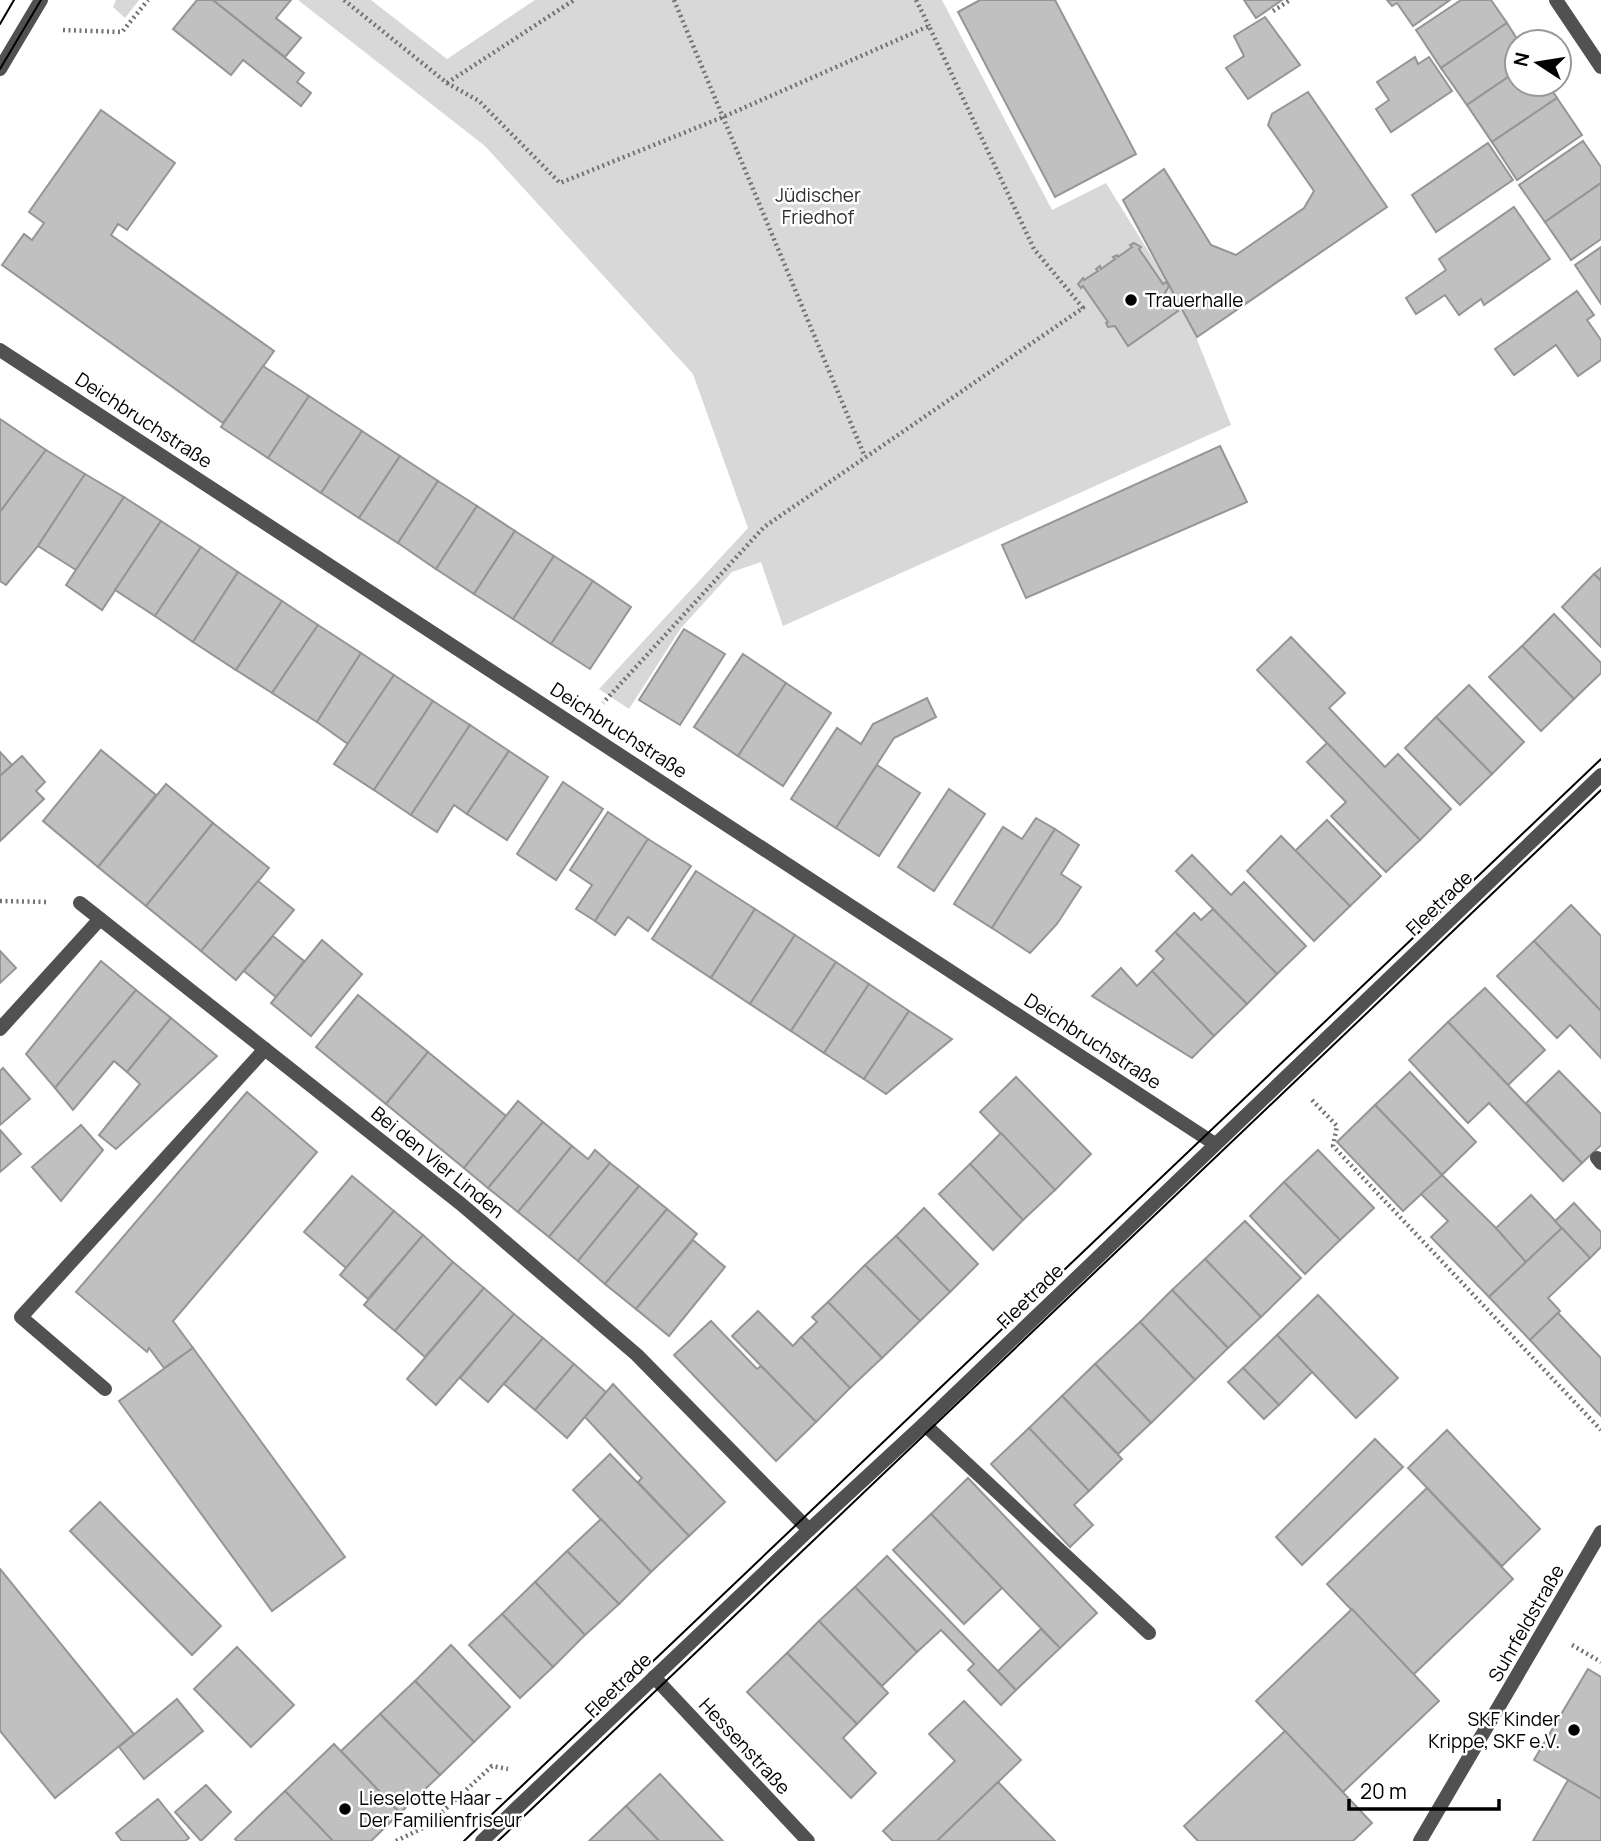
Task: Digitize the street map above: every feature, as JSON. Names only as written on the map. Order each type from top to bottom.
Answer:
[{"type":"street","points":[[0,69],[41,0]]},
{"type":"street","points":[[1556,0],[1601,66]]},
{"type":"street","name":"Deichbruchstraße","points":[[0,350],[1215,1144]]},
{"type":"street","name":"Fleetrade","points":[[482,1841],[924,1424],[1601,775]]},
{"type":"street","name":"Bei den Vier Linden","points":[[80,903],[461,1204],[637,1355],[809,1530]]},
{"type":"street","points":[[0,1029],[100,919]]},
{"type":"street","points":[[105,1389],[20,1317],[265,1049]]},
{"type":"street","points":[[924,1424],[1149,1633]]},
{"type":"street","name":"Suhrfeldstraße","points":[[1420,1841],[1601,1532]]},
{"type":"street","name":"Hessenstraße","points":[[654,1677],[808,1841]]},
{"type":"path","points":[[26,28],[122,32],[148,0]]},
{"type":"path","points":[[344,0],[447,83],[479,101],[560,183],[723,117],[929,26]]},
{"type":"path","points":[[447,83],[573,0]]},
{"type":"path","points":[[674,0],[865,457]]},
{"type":"path","points":[[584,730],[608,695],[764,527],[1083,308],[1034,249],[916,0]]},
{"type":"path","points":[[1273,11],[1290,0]]},
{"type":"path","points":[[0,901],[80,903]]},
{"type":"path","points":[[1287,1074],[1337,1126],[1333,1146],[1601,1430]]},
{"type":"path","points":[[396,1841],[428,1826],[492,1766]]},
{"type":"path","points":[[441,1813],[447,1819]]},
{"type":"green space","points":[[116,0],[139,0],[125,18],[113,7]]},
{"type":"green space","name":"Jüdischer Friedhof","points":[[298,0],[371,0],[447,59],[535,0],[942,0],[1052,210],[1106,183],[1162,273],[1196,337],[1231,425],[783,626],[761,562],[732,572],[681,628],[629,709],[599,689],[748,528],[693,374],[485,146]]},
{"type":"building","points":[[197,0],[213,0],[304,73],[297,82],[311,93],[301,106],[243,60],[231,75],[173,29]]},
{"type":"building","points":[[213,0],[291,0],[276,18],[301,38],[285,57]]},
{"type":"building","points":[[980,0],[1055,0],[1136,154],[1055,197],[958,12]]},
{"type":"building","points":[[1244,0],[1282,0],[1256,18]]},
{"type":"building","points":[[1387,0],[1450,0],[1413,26],[1397,3],[1392,6]]},
{"type":"building","points":[[1461,0],[1491,0],[1507,23],[1441,68],[1416,30]]},
{"type":"building","points":[[1265,17],[1300,65],[1248,99],[1226,68],[1244,56],[1234,36]]},
{"type":"building","points":[[1507,23],[1510,28],[1503,28],[1503,81],[1467,105],[1441,68]]},
{"type":"building","points":[[1415,57],[1418,64],[1429,57],[1452,91],[1391,132],[1376,109],[1389,100],[1377,82]]},
{"type":"building","points":[[1503,81],[1503,98],[1557,98],[1492,142],[1467,105]]},
{"type":"building","points":[[1308,92],[1387,207],[1197,337],[1123,200],[1164,169],[1211,245],[1236,255],[1304,208],[1314,191],[1268,125],[1272,114]]},
{"type":"building","points":[[1557,98],[1582,135],[1517,180],[1492,142]]},
{"type":"building","points":[[101,110],[175,163],[127,230],[118,224],[111,235],[274,351],[223,423],[2,265],[24,234],[32,240],[44,223],[29,212]]},
{"type":"building","points":[[1583,141],[1601,167],[1601,183],[1545,222],[1519,185]]},
{"type":"building","points":[[1488,143],[1513,180],[1436,232],[1412,195]]},
{"type":"building","points":[[1601,183],[1601,239],[1571,260],[1545,222]]},
{"type":"building","points":[[1514,207],[1550,259],[1484,305],[1481,299],[1459,315],[1445,295],[1416,314],[1406,298],[1446,270],[1439,259]]},
{"type":"building","name":"Trauerhalle","points":[[1134,243],[1141,247],[1139,249],[1163,284],[1166,282],[1169,286],[1165,293],[1178,311],[1128,346],[1115,326],[1108,327],[1108,322],[1083,286],[1081,288],[1078,284]]},
{"type":"building","points":[[1601,247],[1601,304],[1575,265]]},
{"type":"building","points":[[1577,291],[1594,315],[1587,320],[1601,340],[1601,360],[1578,376],[1556,345],[1514,375],[1495,349]]},
{"type":"building","points":[[263,366],[309,396],[268,458],[221,427]]},
{"type":"building","points":[[309,396],[362,431],[321,493],[268,458]]},
{"type":"building","points":[[0,419],[46,450],[0,512]]},
{"type":"building","points":[[362,431],[400,456],[359,518],[321,493]]},
{"type":"building","points":[[1220,446],[1247,502],[1026,598],[1002,545]]},
{"type":"building","points":[[46,450],[85,474],[38,546],[6,585],[0,581],[0,512]]},
{"type":"building","points":[[400,456],[438,481],[398,543],[359,518]]},
{"type":"building","points":[[85,474],[124,497],[76,570],[38,546]]},
{"type":"building","points":[[438,481],[477,506],[436,569],[398,543]]},
{"type":"building","points":[[124,497],[161,521],[102,610],[66,585]]},
{"type":"building","points":[[477,506],[515,531],[474,594],[436,569]]},
{"type":"building","points":[[161,521],[201,547],[155,616],[115,590]]},
{"type":"building","points":[[515,531],[554,556],[513,619],[474,594]]},
{"type":"building","points":[[201,547],[238,572],[193,642],[155,616]]},
{"type":"building","points":[[554,556],[593,581],[551,644],[513,619]]},
{"type":"building","points":[[1601,568],[1601,581],[1594,574]]},
{"type":"building","points":[[238,572],[282,601],[236,670],[193,642]]},
{"type":"building","points":[[1594,574],[1601,581],[1601,647],[1562,607]]},
{"type":"building","points":[[593,581],[631,607],[590,669],[551,644]]},
{"type":"building","points":[[282,601],[318,625],[272,693],[236,670]]},
{"type":"building","points":[[1554,614],[1601,663],[1601,673],[1574,699],[1522,646]]},
{"type":"building","points":[[318,625],[361,653],[317,722],[272,693]]},
{"type":"building","points":[[684,629],[725,654],[680,725],[639,700]]},
{"type":"building","points":[[1291,637],[1345,693],[1329,708],[1385,767],[1398,754],[1451,809],[1420,840],[1257,670]]},
{"type":"building","points":[[1522,646],[1574,699],[1541,731],[1489,677]]},
{"type":"building","points":[[361,653],[394,675],[348,744],[317,722]]},
{"type":"building","points":[[743,654],[786,683],[738,756],[694,727]]},
{"type":"building","points":[[394,675],[433,701],[374,790],[334,764]]},
{"type":"building","points":[[786,683],[831,713],[783,786],[738,756]]},
{"type":"building","points":[[1469,685],[1524,742],[1492,774],[1436,717]]},
{"type":"building","points":[[927,698],[936,717],[894,738],[836,828],[791,799],[837,728],[861,744],[873,724]]},
{"type":"building","points":[[433,701],[470,725],[411,815],[374,790]]},
{"type":"building","points":[[1436,717],[1492,774],[1460,805],[1405,748]]},
{"type":"building","points":[[470,725],[509,751],[467,814],[454,805],[437,832],[411,815]]},
{"type":"building","points":[[1327,743],[1420,840],[1386,872],[1331,816],[1346,802],[1307,762]]},
{"type":"building","points":[[101,750],[156,795],[98,867],[43,821]]},
{"type":"building","points":[[509,751],[548,777],[507,840],[467,814]]},
{"type":"building","points":[[0,752],[12,765],[0,776]]},
{"type":"building","points":[[22,756],[45,782],[36,791],[44,799],[0,841],[0,776]]},
{"type":"building","points":[[877,765],[920,793],[879,856],[836,828]]},
{"type":"building","points":[[563,782],[603,809],[556,880],[517,854]]},
{"type":"building","points":[[166,784],[213,823],[146,906],[98,867]]},
{"type":"building","points":[[949,789],[985,814],[934,891],[898,867]]},
{"type":"building","points":[[608,812],[648,839],[595,921],[576,909],[592,885],[570,870]]},
{"type":"building","points":[[1036,818],[1055,829],[992,928],[954,904],[1003,827],[1022,839]]},
{"type":"building","points":[[1327,820],[1381,876],[1350,906],[1295,851]]},
{"type":"building","points":[[213,823],[269,868],[201,951],[146,906]]},
{"type":"building","points":[[1055,829],[1079,845],[1061,874],[1081,887],[1057,924],[1030,953],[992,928]]},
{"type":"building","points":[[1281,836],[1350,906],[1314,941],[1247,871]]},
{"type":"building","points":[[648,839],[691,866],[648,931],[628,917],[615,935],[595,921]]},
{"type":"building","points":[[1192,855],[1231,895],[1244,882],[1306,946],[1277,974],[1176,871]]},
{"type":"building","points":[[696,871],[755,909],[711,978],[652,939]]},
{"type":"building","points":[[258,881],[294,910],[236,980],[201,951]]},
{"type":"building","points":[[1571,905],[1601,936],[1601,1011],[1534,941]]},
{"type":"building","points":[[755,909],[795,935],[750,1004],[711,978]]},
{"type":"building","points":[[1213,909],[1277,974],[1247,1004],[1175,932],[1194,913],[1201,920]]},
{"type":"building","points":[[1175,932],[1247,1004],[1214,1036],[1152,971],[1164,959],[1156,951]]},
{"type":"building","points":[[795,935],[836,962],[791,1031],[750,1004]]},
{"type":"building","points":[[273,936],[304,961],[276,997],[244,971]]},
{"type":"building","points":[[322,940],[362,974],[311,1036],[271,1003]]},
{"type":"building","points":[[1534,941],[1601,1011],[1601,1058],[1570,1025],[1557,1038],[1497,976]]},
{"type":"building","points":[[0,951],[16,968],[0,983]]},
{"type":"building","points":[[101,961],[136,990],[55,1088],[26,1054]]},
{"type":"building","points":[[836,962],[869,984],[824,1053],[791,1031]]},
{"type":"building","points":[[1121,968],[1137,986],[1152,971],[1214,1036],[1192,1058],[1092,996]]},
{"type":"building","points":[[869,984],[909,1011],[864,1079],[824,1053]]},
{"type":"building","points":[[1485,988],[1545,1050],[1508,1085],[1448,1022]]},
{"type":"building","points":[[136,990],[171,1018],[127,1072],[114,1061],[73,1110],[55,1088]]},
{"type":"building","points":[[358,995],[428,1052],[386,1104],[316,1047]]},
{"type":"building","points":[[909,1011],[952,1039],[886,1094],[864,1079]]},
{"type":"building","points":[[171,1018],[217,1056],[116,1149],[99,1135],[140,1084],[127,1072]]},
{"type":"building","points":[[1448,1022],[1582,1163],[1563,1181],[1489,1103],[1468,1123],[1409,1060]]},
{"type":"building","points":[[428,1052],[506,1116],[464,1168],[386,1104]]},
{"type":"building","points":[[3,1068],[30,1099],[0,1125],[0,1071]]},
{"type":"building","points":[[1559,1071],[1601,1114],[1601,1145],[1582,1163],[1526,1103]]},
{"type":"building","points":[[1410,1072],[1476,1142],[1442,1175],[1375,1105]]},
{"type":"building","points":[[1016,1077],[1091,1154],[1055,1190],[980,1112]]},
{"type":"building","points":[[247,1092],[317,1152],[173,1321],[193,1348],[164,1368],[149,1348],[147,1352],[76,1292]]},
{"type":"building","points":[[518,1101],[543,1122],[488,1188],[464,1168]]},
{"type":"building","points":[[1375,1105],[1442,1175],[1403,1211],[1337,1142]]},
{"type":"building","points":[[543,1122],[572,1146],[518,1212],[488,1188]]},
{"type":"building","points":[[81,1125],[103,1150],[61,1201],[32,1167]]},
{"type":"building","points":[[0,1130],[21,1154],[0,1172]]},
{"type":"building","points":[[1001,1133],[1055,1190],[1023,1220],[970,1164]]},
{"type":"building","points":[[572,1146],[588,1159],[595,1150],[610,1163],[549,1237],[518,1212]]},
{"type":"building","points":[[1318,1150],[1374,1208],[1340,1240],[1284,1182]]},
{"type":"building","points":[[610,1163],[639,1186],[578,1261],[549,1237]]},
{"type":"building","points":[[970,1164],[1023,1220],[993,1250],[939,1194]]},
{"type":"building","points":[[1442,1175],[1526,1262],[1489,1297],[1431,1237],[1448,1221],[1421,1194]]},
{"type":"building","points":[[352,1176],[394,1211],[346,1268],[304,1232]]},
{"type":"building","points":[[1284,1182],[1340,1240],[1305,1274],[1250,1216]]},
{"type":"building","points":[[639,1186],[667,1209],[605,1284],[578,1261]]},
{"type":"building","points":[[1531,1195],[1562,1228],[1526,1262],[1496,1228]]},
{"type":"building","points":[[1574,1203],[1601,1232],[1601,1247],[1590,1258],[1555,1221]]},
{"type":"building","points":[[924,1208],[978,1264],[950,1292],[896,1236]]},
{"type":"building","points":[[667,1209],[697,1234],[636,1309],[605,1284]]},
{"type":"building","points":[[394,1211],[423,1235],[368,1299],[340,1275]]},
{"type":"building","points":[[1245,1221],[1301,1278],[1261,1317],[1205,1259]]},
{"type":"building","points":[[1562,1228],[1590,1258],[1548,1298],[1560,1311],[1530,1340],[1489,1297]]},
{"type":"building","points":[[423,1235],[453,1262],[395,1331],[364,1305]]},
{"type":"building","points":[[896,1236],[950,1292],[920,1321],[865,1265]]},
{"type":"building","points":[[693,1240],[725,1267],[669,1336],[636,1309]]},
{"type":"building","points":[[1205,1259],[1261,1317],[1228,1348],[1172,1290]]},
{"type":"building","points":[[453,1262],[484,1288],[425,1357],[395,1331]]},
{"type":"building","points":[[865,1265],[920,1321],[882,1358],[828,1302]]},
{"type":"building","points":[[484,1288],[514,1314],[436,1405],[407,1379]]},
{"type":"building","points":[[1172,1290],[1228,1348],[1195,1380],[1140,1322]]},
{"type":"building","points":[[1318,1295],[1398,1378],[1356,1418],[1277,1335]]},
{"type":"building","points":[[828,1302],[882,1358],[850,1388],[801,1337],[817,1322],[812,1317]]},
{"type":"building","points":[[758,1311],[793,1346],[801,1337],[850,1388],[816,1422],[732,1336]]},
{"type":"building","points":[[1558,1313],[1601,1358],[1601,1416],[1530,1340]]},
{"type":"building","points":[[514,1314],[543,1338],[488,1402],[460,1378]]},
{"type":"building","points":[[711,1321],[757,1369],[761,1366],[816,1422],[776,1461],[674,1355]]},
{"type":"building","points":[[1140,1322],[1195,1380],[1151,1423],[1095,1364]]},
{"type":"building","points":[[1277,1335],[1312,1372],[1279,1405],[1243,1368]]},
{"type":"building","points":[[543,1338],[574,1364],[535,1410],[504,1384]]},
{"type":"building","points":[[193,1348],[345,1557],[272,1611],[119,1401]]},
{"type":"building","points":[[574,1364],[606,1392],[567,1438],[535,1410]]},
{"type":"building","points":[[1095,1364],[1151,1423],[1118,1454],[1062,1396]]},
{"type":"building","points":[[1243,1368],[1279,1405],[1264,1419],[1228,1382]]},
{"type":"building","points":[[613,1384],[725,1502],[689,1536],[638,1482],[642,1478],[585,1417]]},
{"type":"building","points":[[1062,1396],[1122,1459],[1089,1491],[1029,1428]]},
{"type":"building","points":[[1029,1428],[1089,1491],[1074,1505],[1093,1525],[1070,1547],[991,1464]]},
{"type":"building","points":[[1447,1430],[1540,1529],[1502,1566],[1408,1468]]},
{"type":"building","points":[[1375,1439],[1403,1467],[1302,1565],[1276,1537]]},
{"type":"building","points":[[610,1454],[689,1536],[651,1572],[573,1490]]},
{"type":"building","points":[[968,1478],[1097,1613],[1060,1648],[931,1514]]},
{"type":"building","points":[[1427,1488],[1513,1579],[1413,1675],[1327,1584]]},
{"type":"building","points":[[100,1502],[221,1626],[192,1655],[70,1531]]},
{"type":"building","points":[[931,1514],[1002,1588],[964,1624],[893,1550]]},
{"type":"building","points":[[601,1519],[651,1572],[619,1604],[567,1551]]},
{"type":"building","points":[[567,1551],[619,1604],[585,1635],[535,1582]]},
{"type":"building","points":[[887,1556],[1016,1690],[1001,1705],[968,1670],[974,1664],[941,1630],[917,1652],[855,1587]]},
{"type":"building","points":[[0,1569],[134,1734],[55,1798],[0,1731]]},
{"type":"building","points":[[535,1582],[585,1635],[553,1667],[502,1614]]},
{"type":"building","points":[[855,1587],[917,1652],[882,1686],[819,1621]]},
{"type":"building","points":[[1352,1609],[1439,1701],[1343,1792],[1256,1701]]},
{"type":"building","points":[[502,1614],[553,1667],[520,1698],[469,1645]]},
{"type":"building","points":[[819,1621],[888,1693],[857,1724],[787,1653]]},
{"type":"building","points":[[1041,1629],[1060,1648],[1016,1690],[998,1671]]},
{"type":"building","points":[[451,1645],[510,1707],[474,1742],[415,1681]]},
{"type":"building","points":[[237,1647],[294,1705],[251,1747],[194,1689]]},
{"type":"building","points":[[787,1653],[857,1724],[843,1738],[876,1773],[851,1798],[747,1692]]},
{"type":"building","points":[[1588,1669],[1601,1677],[1601,1799],[1534,1760]]},
{"type":"building","points":[[415,1681],[474,1742],[440,1775],[380,1714]]},
{"type":"building","points":[[177,1699],[203,1731],[144,1779],[119,1747]]},
{"type":"building","points":[[964,1701],[1021,1760],[937,1841],[893,1841],[883,1831],[955,1761],[929,1734]]},
{"type":"building","points":[[380,1714],[440,1775],[400,1813],[341,1751]]},
{"type":"building","points":[[1285,1731],[1372,1823],[1353,1841],[1198,1841],[1184,1826]]},
{"type":"building","points":[[334,1744],[400,1813],[371,1841],[333,1841],[285,1791]]},
{"type":"building","points":[[660,1774],[723,1841],[659,1841],[626,1806]]},
{"type":"building","points":[[1568,1780],[1601,1799],[1601,1841],[1533,1841]]},
{"type":"building","points":[[998,1782],[1055,1841],[937,1841]]},
{"type":"building","points":[[206,1785],[231,1812],[201,1841],[175,1812]]},
{"type":"building","points":[[285,1791],[333,1841],[235,1839]]},
{"type":"building","points":[[158,1799],[189,1838],[185,1841],[122,1841],[116,1833]]},
{"type":"building","points":[[626,1806],[659,1841],[589,1841]]},
{"type":"tram line","points":[[0,24],[14,0]]},
{"type":"tram line","points":[[0,69],[41,0]]},
{"type":"tram line","points":[[464,1841],[1601,759]]},
{"type":"tram line","points":[[498,1841],[1601,790]]},
{"type":"place","name":"Trauerhalle","points":[[1131,300]]},
{"type":"place","name":"SKF Kinder Krippe, SKF e.V.","points":[[1574,1730]]},
{"type":"place","name":"Lieselotte Haar - Der Familienfriseur","points":[[345,1809]]}]
